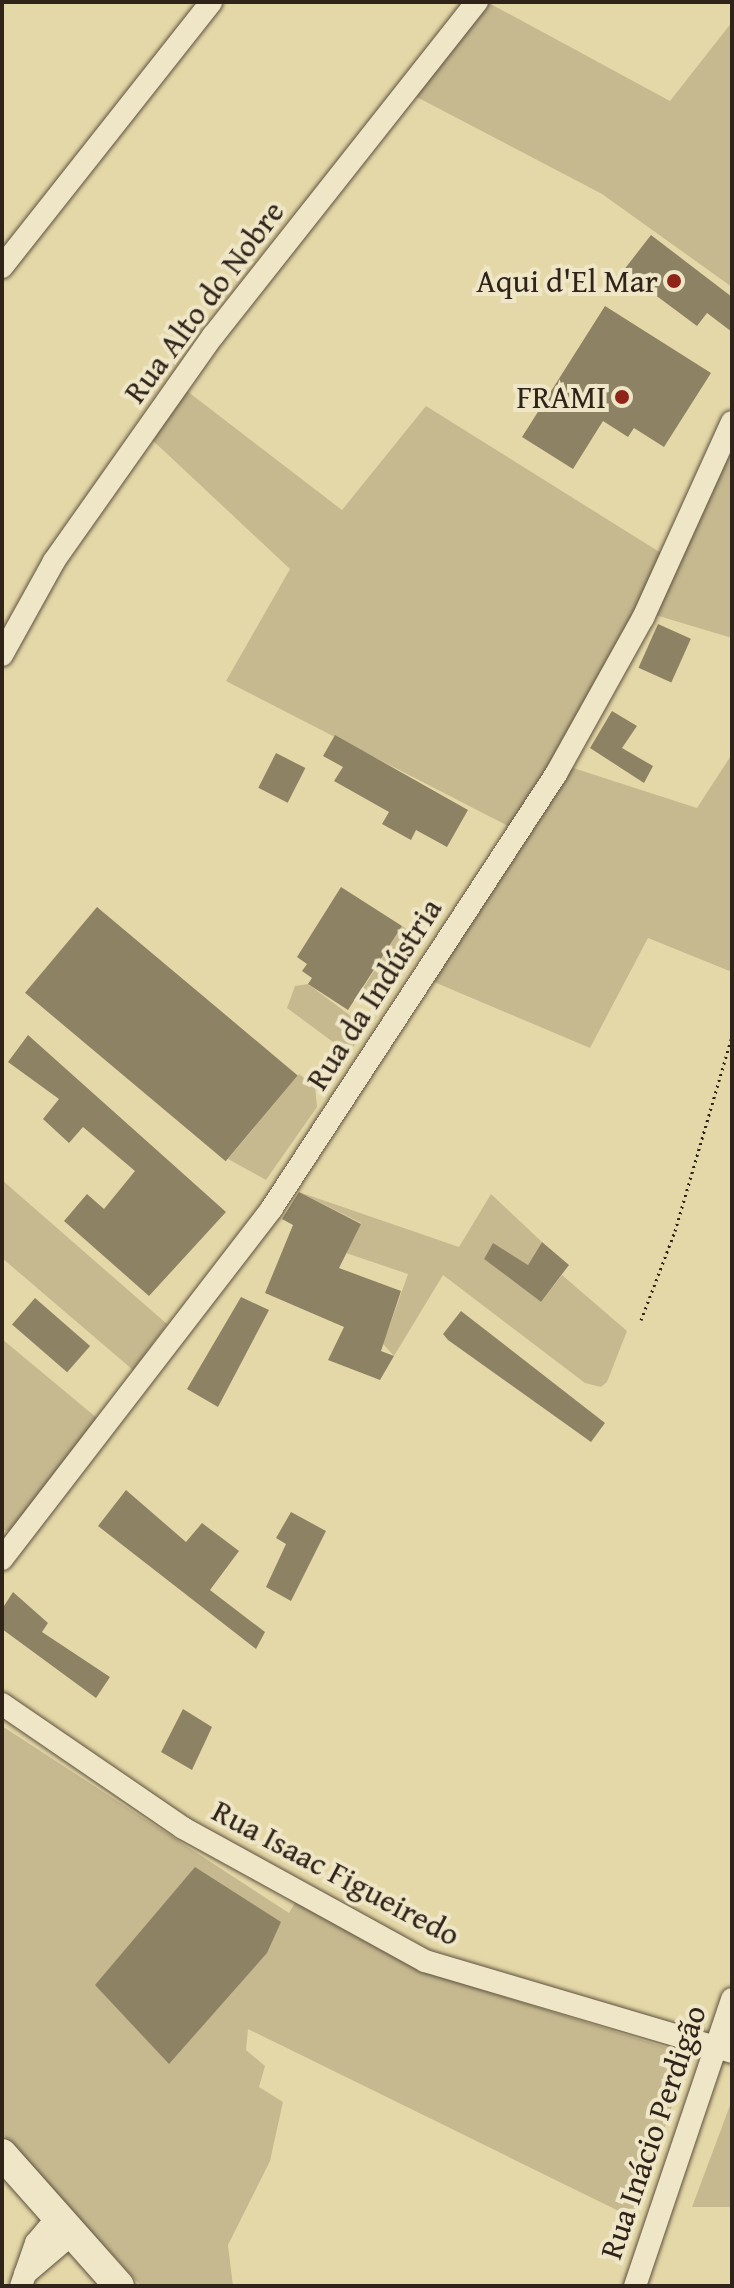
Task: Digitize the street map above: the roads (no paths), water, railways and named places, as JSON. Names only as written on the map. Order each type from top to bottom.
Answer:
[{"type":"main road","points":[[2,2154],[119,2286]]},
{"type":"street","points":[[2,267],[211,2]]},
{"type":"street","name":"Rua Alto do Nobre","points":[[2,655],[54,561],[213,336],[477,2]]},
{"type":"street","name":"Rua da Indústria","points":[[2,1559],[272,1208],[556,774],[643,618],[732,422]]},
{"type":"street","name":"Rua Isaac Figueiredo","points":[[2,1704],[183,1828],[425,1961],[724,2050]]},
{"type":"street","name":"Rua Inácio Perdigão","points":[[635,2286],[724,2050],[732,1999]]},
{"type":"street","points":[[23,2280],[36,2243],[65,2225]]},
{"type":"place","name":"Aqui d'El Mar","points":[[674,281]]},
{"type":"place","name":"FRAMI","points":[[622,397]]}]
